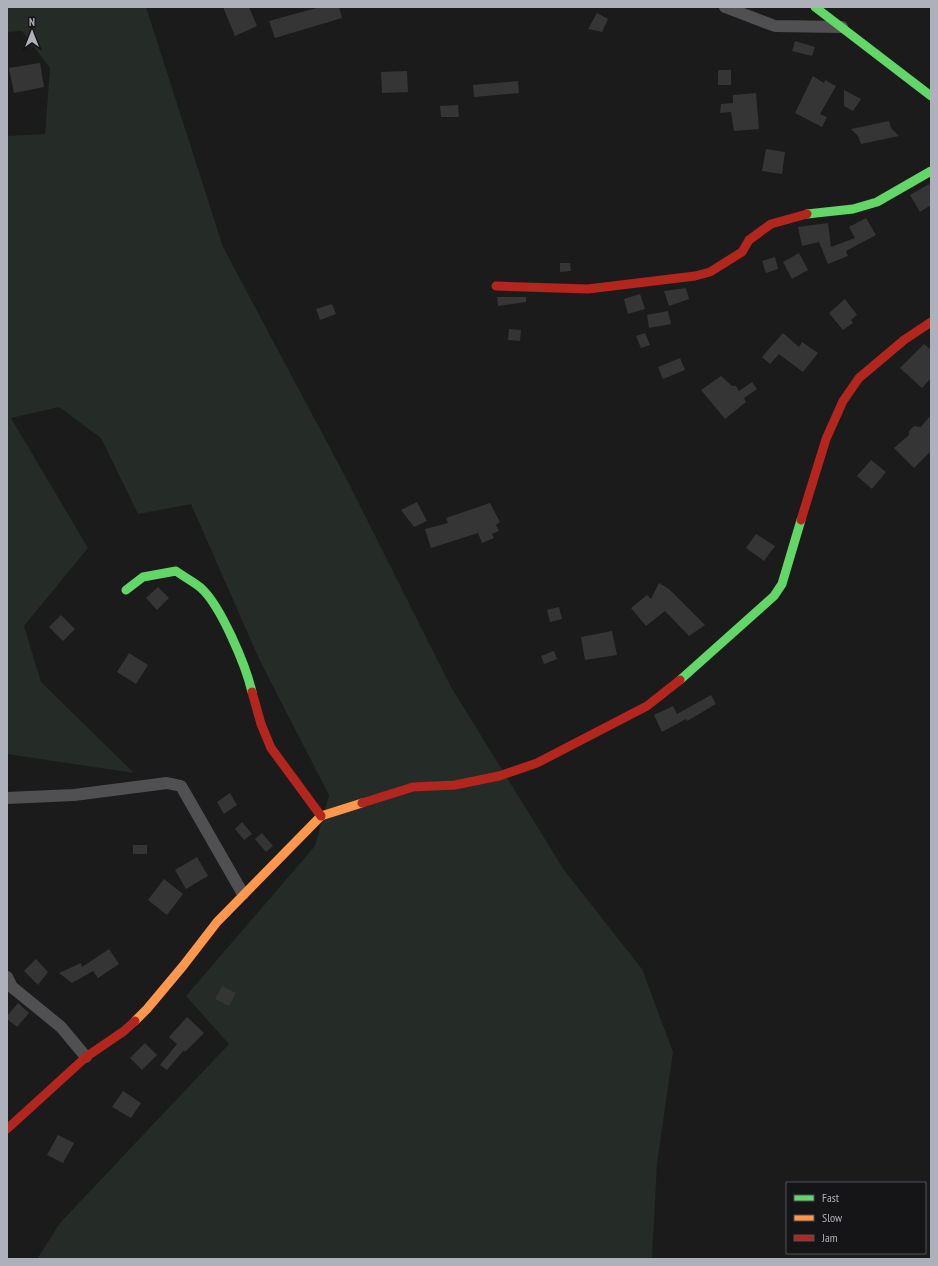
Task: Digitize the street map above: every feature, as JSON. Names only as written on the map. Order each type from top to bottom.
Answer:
[{"type":"street","points":[[725,7],[775,26],[843,27]]},
{"type":"street","points":[[815,7],[931,95]]},
{"type":"street","points":[[496,286],[588,288],[623,286],[695,276],[710,272],[742,252],[750,240],[771,224],[802,215],[853,209],[877,202],[931,171]]},
{"type":"street","points":[[7,1129],[86,1057],[124,1031],[146,1009],[183,966],[217,922],[321,816],[413,787],[455,785],[499,776],[537,763],[648,706],[682,680],[717,646],[751,618],[774,596],[782,584],[826,439],[843,401],[859,378],[904,340],[931,322]]},
{"type":"street","points":[[126,590],[135,581],[147,575],[176,571],[202,589],[212,602],[230,633],[250,683],[261,724],[271,748],[321,816]]},
{"type":"street","points":[[7,798],[74,795],[167,783],[181,786],[243,894]]},
{"type":"street","points":[[7,977],[12,987],[61,1027],[86,1057]]},
{"type":"shaded area","points":[[7,7],[146,7],[223,247],[345,476],[451,687],[564,870],[642,969],[673,1052],[657,1164],[652,1259],[37,1259],[60,1223],[229,1044],[186,996],[315,846],[329,795],[260,661],[191,504],[138,514],[101,438],[59,407],[11,418],[88,548],[24,626],[41,682],[134,773],[7,754],[7,136],[45,134],[50,68],[22,31],[7,32]]},
{"type":"building","points":[[223,7],[249,7],[257,26],[235,36]]},
{"type":"building","points":[[320,7],[339,7],[342,18],[275,38],[269,21]]},
{"type":"building","points":[[597,13],[608,19],[602,32],[588,29]]},
{"type":"building","points":[[795,41],[815,47],[812,56],[792,51]]},
{"type":"building","points":[[40,63],[44,87],[14,93],[9,68]]},
{"type":"building","points":[[718,70],[731,70],[731,85],[718,85]]},
{"type":"building","points":[[407,71],[408,92],[382,93],[381,72]]},
{"type":"building","points":[[813,76],[824,83],[825,80],[836,86],[820,114],[827,117],[822,127],[795,113]]},
{"type":"building","points":[[518,81],[519,93],[474,97],[473,85]]},
{"type":"building","points":[[844,90],[861,99],[853,111],[844,106]]},
{"type":"building","points":[[756,93],[759,129],[734,131],[731,112],[720,113],[721,104],[733,103],[733,95]]},
{"type":"building","points":[[458,105],[459,117],[441,117],[440,106]]},
{"type":"building","points":[[889,121],[891,128],[899,136],[861,144],[858,136],[851,129]]},
{"type":"building","points":[[766,149],[785,152],[782,174],[762,171]]},
{"type":"building","points":[[929,184],[931,187],[931,205],[920,212],[910,195]]},
{"type":"building","points":[[866,218],[876,235],[846,251],[848,256],[828,264],[819,242],[802,246],[798,227],[828,223],[831,247],[855,238],[849,227]]},
{"type":"building","points":[[799,253],[808,270],[792,279],[783,262]]},
{"type":"building","points":[[775,257],[778,269],[766,273],[762,261]]},
{"type":"building","points":[[560,263],[570,263],[571,271],[560,272]]},
{"type":"building","points":[[686,288],[689,299],[669,306],[664,291]]},
{"type":"building","points":[[640,294],[645,309],[628,314],[624,299]]},
{"type":"building","points":[[497,297],[526,297],[526,302],[498,306]]},
{"type":"building","points":[[845,299],[857,315],[851,320],[853,323],[843,330],[829,313]]},
{"type":"building","points":[[332,304],[336,314],[320,320],[316,309]]},
{"type":"building","points":[[668,311],[671,324],[649,328],[647,315]]},
{"type":"building","points":[[509,329],[521,330],[520,341],[508,340]]},
{"type":"building","points":[[645,333],[650,345],[641,348],[636,336]]},
{"type":"building","points":[[783,333],[799,347],[802,342],[818,353],[803,372],[779,354],[770,364],[762,357]]},
{"type":"building","points":[[924,344],[931,350],[931,378],[922,388],[900,368]]},
{"type":"building","points":[[680,358],[685,370],[663,379],[658,367]]},
{"type":"building","points":[[721,376],[732,386],[736,386],[739,391],[752,382],[757,389],[744,398],[746,402],[725,419],[701,390]]},
{"type":"building","points":[[931,415],[931,451],[914,468],[894,448],[909,435],[909,431],[914,426],[921,427]]},
{"type":"building","points":[[871,460],[886,472],[872,489],[857,476]]},
{"type":"building","points":[[417,502],[427,521],[414,527],[401,510]]},
{"type":"building","points":[[490,503],[500,522],[496,525],[499,531],[492,534],[494,538],[482,543],[478,533],[431,548],[425,529],[448,523],[446,518]]},
{"type":"building","points":[[756,534],[775,546],[764,561],[746,548]]},
{"type":"building","points":[[659,583],[669,589],[705,625],[689,636],[665,611],[646,626],[631,608],[647,595],[651,599]]},
{"type":"building","points":[[158,587],[169,598],[157,610],[146,598]]},
{"type":"building","points":[[559,607],[562,619],[550,622],[547,610]]},
{"type":"building","points":[[61,615],[75,629],[63,641],[49,627]]},
{"type":"building","points":[[612,631],[617,655],[585,660],[581,637]]},
{"type":"building","points":[[554,651],[557,659],[544,664],[541,656]]},
{"type":"building","points":[[129,653],[148,665],[136,684],[117,672]]},
{"type":"building","points":[[711,695],[716,704],[687,721],[686,719],[662,732],[654,715],[673,706],[677,714]]},
{"type":"building","points":[[230,793],[237,805],[224,814],[217,802]]},
{"type":"building","points":[[242,822],[252,834],[244,840],[235,829]]},
{"type":"building","points":[[262,833],[273,846],[266,852],[255,839]]},
{"type":"building","points":[[133,845],[147,845],[147,854],[133,854]]},
{"type":"building","points":[[197,857],[208,876],[186,889],[175,870]]},
{"type":"building","points":[[164,879],[183,894],[167,915],[148,900]]},
{"type":"building","points":[[109,949],[119,964],[98,978],[93,971],[72,983],[59,973],[81,963],[82,967]]},
{"type":"building","points":[[36,959],[48,972],[38,985],[24,971]]},
{"type":"building","points":[[222,986],[236,993],[229,1006],[215,999]]},
{"type":"building","points":[[18,1003],[29,1013],[17,1027],[7,1019],[7,1016]]},
{"type":"building","points":[[187,1017],[204,1033],[185,1052],[184,1050],[167,1070],[160,1065],[177,1044],[169,1037]]},
{"type":"building","points":[[145,1043],[157,1055],[142,1070],[130,1058]]},
{"type":"building","points":[[123,1091],[141,1103],[131,1118],[112,1107]]},
{"type":"building","points":[[58,1135],[74,1143],[63,1163],[47,1155]]},
{"type":"traffic: fast","points":[[815,7],[931,96]]},
{"type":"traffic: fast","points":[[807,214],[853,209],[877,202],[931,171]]},
{"type":"traffic: fast","points":[[680,680],[774,596],[782,584],[801,520]]},
{"type":"traffic: fast","points":[[126,590],[143,577],[176,571],[201,588],[217,608],[232,637],[252,692]]},
{"type":"traffic: slow","points":[[135,1021],[183,966],[217,922],[321,816],[362,803]]},
{"type":"traffic: jam","points":[[496,286],[588,289],[695,276],[710,272],[742,252],[749,240],[771,224],[807,214]]},
{"type":"traffic: jam","points":[[801,520],[826,439],[843,401],[859,378],[904,340],[931,322]]},
{"type":"traffic: jam","points":[[362,803],[413,787],[455,785],[499,776],[537,763],[647,706],[680,680]]},
{"type":"traffic: jam","points":[[252,692],[261,724],[271,748],[321,816]]},
{"type":"traffic: jam","points":[[7,1129],[86,1057],[124,1031],[135,1021]]}]
